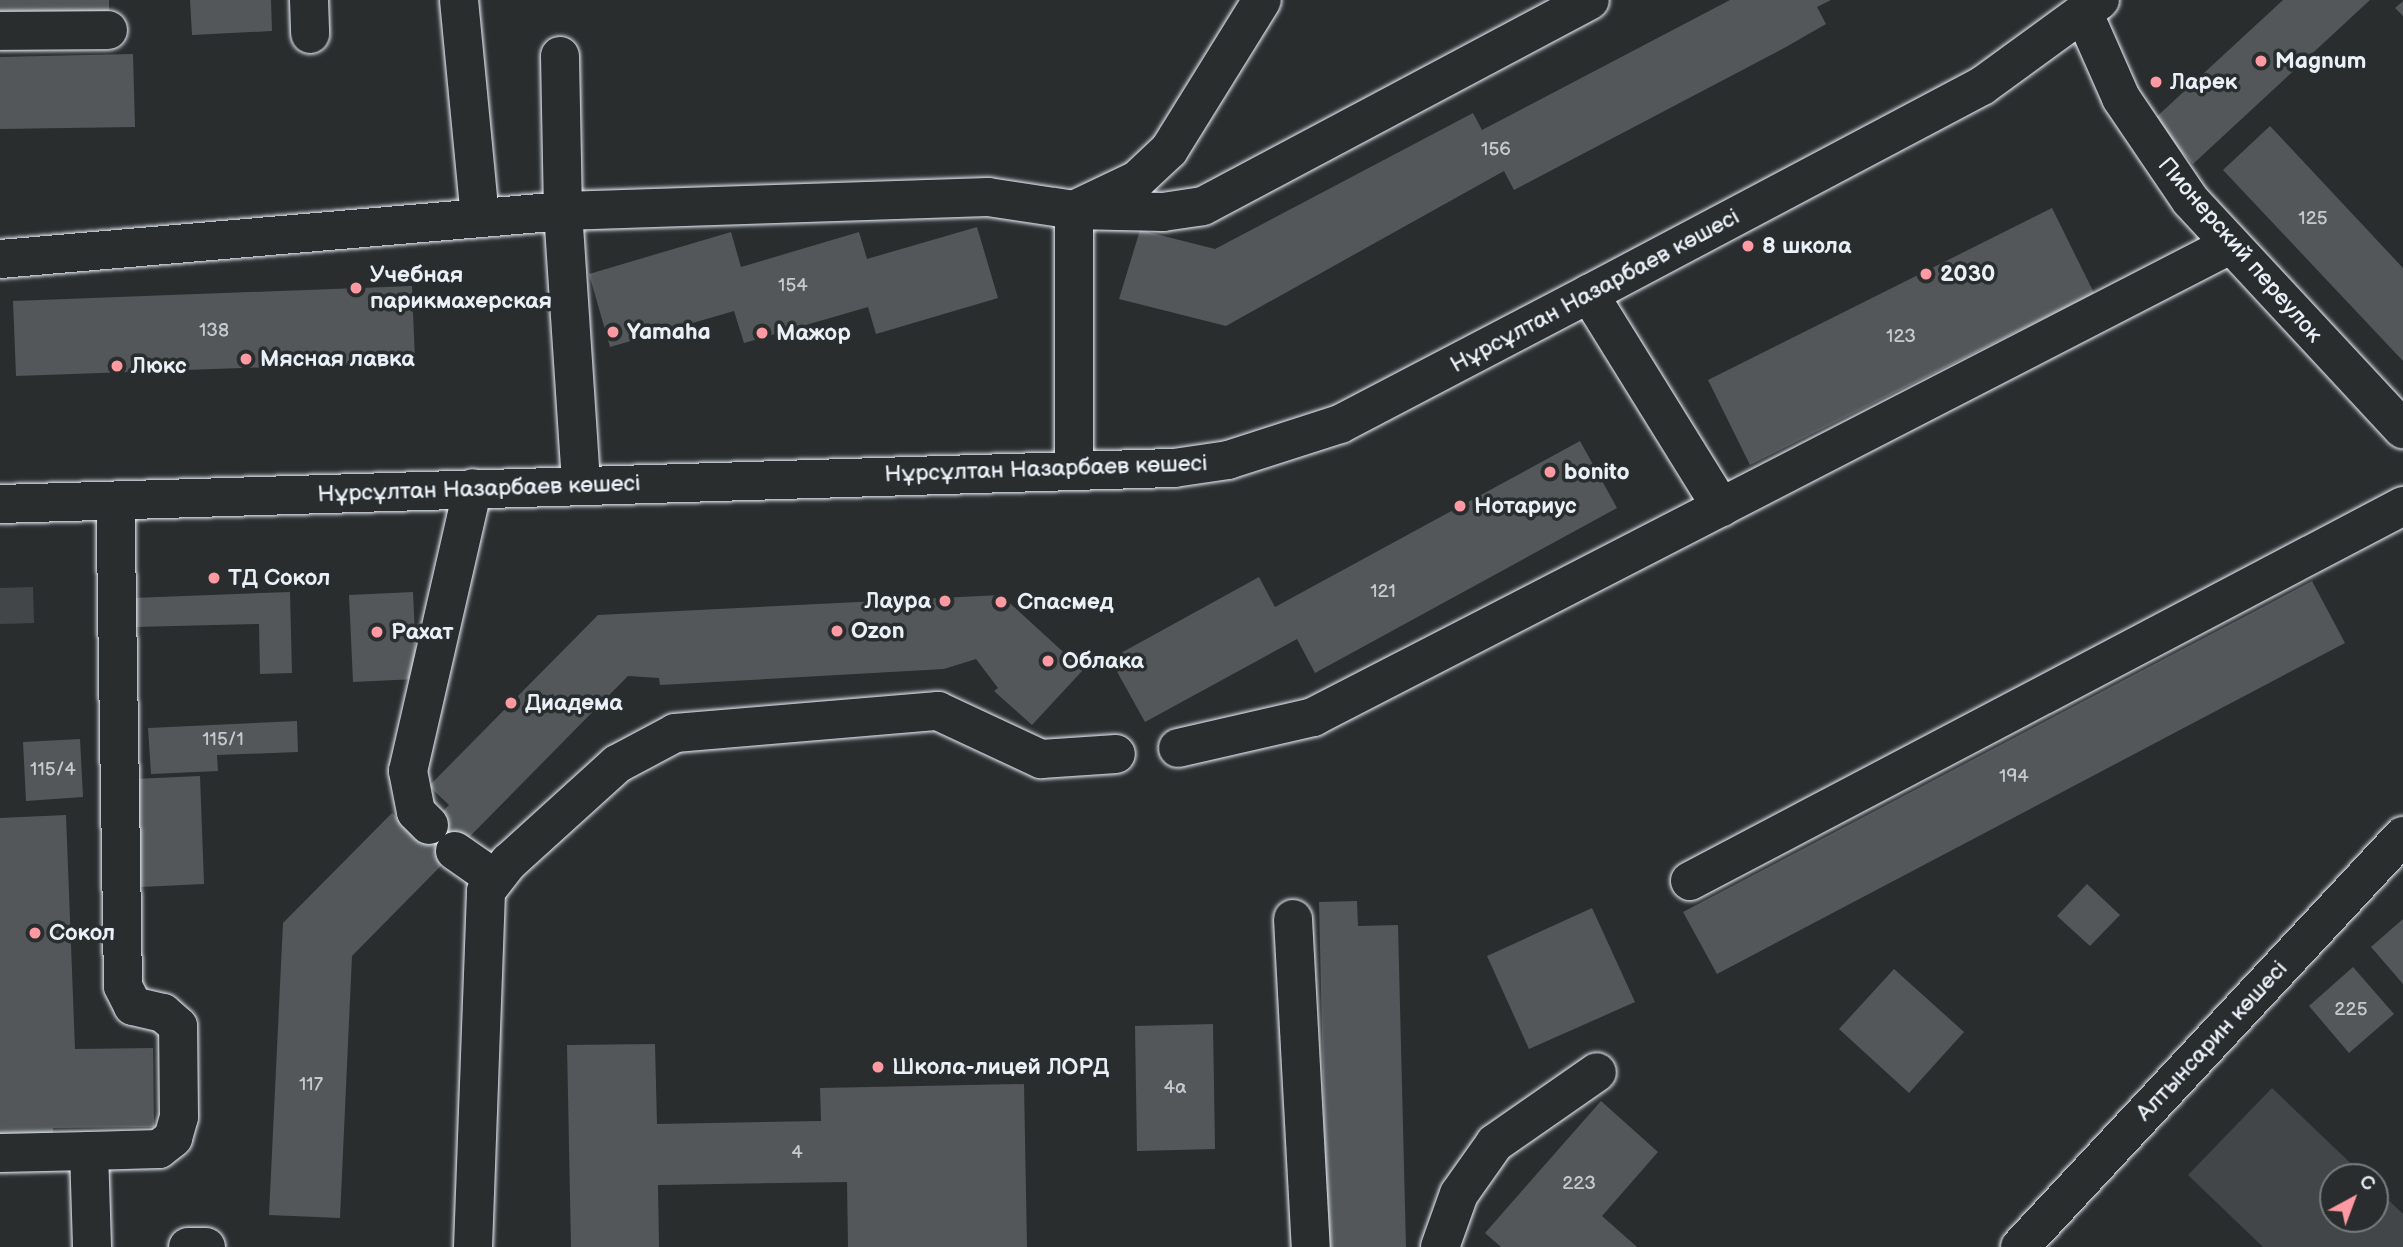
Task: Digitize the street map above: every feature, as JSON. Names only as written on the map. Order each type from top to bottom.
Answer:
[{"type":"main road","points":[[458,0],[480,218]]},
{"type":"main road","points":[[1074,210],[1137,180],[1169,150],[1262,0]]},
{"type":"main road","points":[[0,259],[563,211],[988,197],[1074,210],[1163,212],[1203,206],[1590,0]]},
{"type":"main road","name":"Пионерский переулок","points":[[2092,7],[2156,155],[2230,245],[2403,429]]},
{"type":"main road","name":"Нұрсұлтан Назарбаев көшесі","points":[[0,504],[115,503],[473,488],[1196,467],[1304,438],[1589,294],[1982,86],[2092,7]]},
{"type":"main road","points":[[0,31],[108,30]]},
{"type":"main road","points":[[560,56],[563,211],[581,485]]},
{"type":"main road","points":[[1074,210],[1074,471]]},
{"type":"main road","points":[[1178,748],[1313,716],[2230,245]]},
{"type":"main road","points":[[1589,294],[1721,507]]},
{"type":"main road","points":[[473,488],[408,771],[412,802],[442,838],[494,878]]},
{"type":"main road","points":[[0,1153],[159,1149],[173,1138],[179,1117],[178,1026],[163,1013],[133,1006],[122,986],[115,503]]},
{"type":"main road","points":[[1690,881],[2403,506]]},
{"type":"main road","points":[[473,1247],[482,905],[494,878],[617,764],[675,733],[938,711],[1041,759],[1116,754]]},
{"type":"main road","name":"Алтынсарин көшесі","points":[[2020,1247],[2403,835]]},
{"type":"main road","points":[[1293,919],[1311,1247]]},
{"type":"main road","points":[[1440,1247],[1459,1194],[1495,1143],[1597,1072]]},
{"type":"main road","points":[[89,1151],[92,1247]]},
{"type":"main road","points":[[188,1247],[206,1247]]},
{"type":"shaded area","points":[[33,587],[34,623],[0,624],[0,588]]},
{"type":"shaded area","points":[[2272,1088],[2350,1163],[2319,1163],[2319,1233],[2389,1233],[2389,1200],[2403,1214],[2403,1247],[2263,1247],[2188,1175]]},
{"type":"building","points":[[0,0],[109,0],[109,11],[0,12]]},
{"type":"building","points":[[190,0],[271,0],[272,31],[192,35]]},
{"type":"building","points":[[1730,0],[1831,0],[1817,7],[1826,24],[1786,47],[1514,190],[1504,171],[1226,326],[1119,299],[1140,230],[1215,249],[1473,113],[1482,130]]},
{"type":"building","name":"Magnum","points":[[2283,0],[2370,0],[2193,164],[2152,121]]},
{"type":"building","points":[[2403,1],[2403,16],[2395,8]]},
{"type":"building","points":[[133,54],[135,127],[0,129],[0,57]]},
{"type":"building","points":[[2270,126],[2403,268],[2403,361],[2223,170]]},
{"type":"building","points":[[2052,208],[2094,293],[1750,465],[1708,380]]},
{"type":"building","points":[[977,227],[998,298],[876,334],[868,307],[744,343],[734,311],[610,347],[589,274],[731,232],[741,267],[859,232],[867,259]]},
{"type":"building","points":[[412,286],[415,362],[16,376],[13,301]]},
{"type":"building","points":[[1580,441],[1617,508],[1315,673],[1297,639],[1145,722],[1110,659],[1259,577],[1275,607]]},
{"type":"building","points":[[2312,581],[2345,643],[1717,974],[1683,912]]},
{"type":"building","points":[[290,592],[292,673],[260,674],[259,624],[134,627],[132,598]]},
{"type":"building","points":[[413,592],[417,679],[353,682],[349,595]]},
{"type":"building","points":[[1001,595],[1083,670],[1032,725],[994,691],[998,688],[976,659],[944,669],[660,685],[659,678],[628,676],[352,956],[340,1218],[269,1215],[283,923],[392,813],[417,837],[449,805],[429,786],[598,615]]},
{"type":"building","points":[[297,721],[298,752],[217,755],[218,771],[151,774],[148,728]]},
{"type":"building","points":[[80,739],[83,797],[26,801],[23,742]]},
{"type":"building","points":[[200,776],[204,884],[140,887],[135,779]]},
{"type":"building","name":"Сокол","points":[[66,815],[75,1049],[153,1048],[154,1127],[53,1128],[53,1136],[0,1137],[0,818]]},
{"type":"building","points":[[2087,884],[2120,915],[2090,946],[2057,916]]},
{"type":"building","points":[[1357,901],[1358,926],[1398,925],[1406,1247],[1327,1247],[1319,902]]},
{"type":"building","points":[[1592,908],[1635,1002],[1529,1049],[1487,956]]},
{"type":"building","points":[[2403,919],[2403,984],[2371,947]]},
{"type":"building","points":[[2353,967],[2394,1014],[2349,1053],[2309,1006]]},
{"type":"building","points":[[1894,969],[1964,1032],[1909,1093],[1839,1029]]},
{"type":"building","points":[[1213,1024],[1215,1149],[1137,1151],[1135,1026]]},
{"type":"building","points":[[655,1044],[657,1124],[821,1121],[820,1088],[1024,1084],[1027,1247],[848,1247],[847,1182],[658,1185],[659,1247],[571,1247],[567,1045]]},
{"type":"building","points":[[1601,1101],[1658,1152],[1602,1216],[1637,1247],[1501,1247],[1485,1233]]},
{"type":"place","name":"Magnum","points":[[2261,61]]},
{"type":"place","name":"Ларек","points":[[2156,82]]},
{"type":"place","name":"8 школа","points":[[1748,246]]},
{"type":"place","name":"2030","points":[[1926,274]]},
{"type":"place","name":"Учебная парикмахерская","points":[[356,288]]},
{"type":"place","name":"Yamaha","points":[[613,332]]},
{"type":"place","name":"Мажор","points":[[762,333]]},
{"type":"place","name":"Мясная лавка","points":[[246,359]]},
{"type":"place","name":"Люкс","points":[[117,366]]},
{"type":"place","name":"bonito","points":[[1550,472]]},
{"type":"place","name":"Нотариус","points":[[1460,506]]},
{"type":"place","name":"ТД Сокол","points":[[214,578]]},
{"type":"place","name":"Лаура","points":[[945,601]]},
{"type":"place","name":"Спасмед","points":[[1001,602]]},
{"type":"place","name":"Ozon","points":[[837,631]]},
{"type":"place","name":"Рахат","points":[[377,632]]},
{"type":"place","name":"Облака","points":[[1048,661]]},
{"type":"place","name":"Диадема","points":[[511,703]]},
{"type":"place","name":"Сокол","points":[[35,933]]},
{"type":"place","name":"Школа-лицей ЛОРД","points":[[878,1067]]}]
